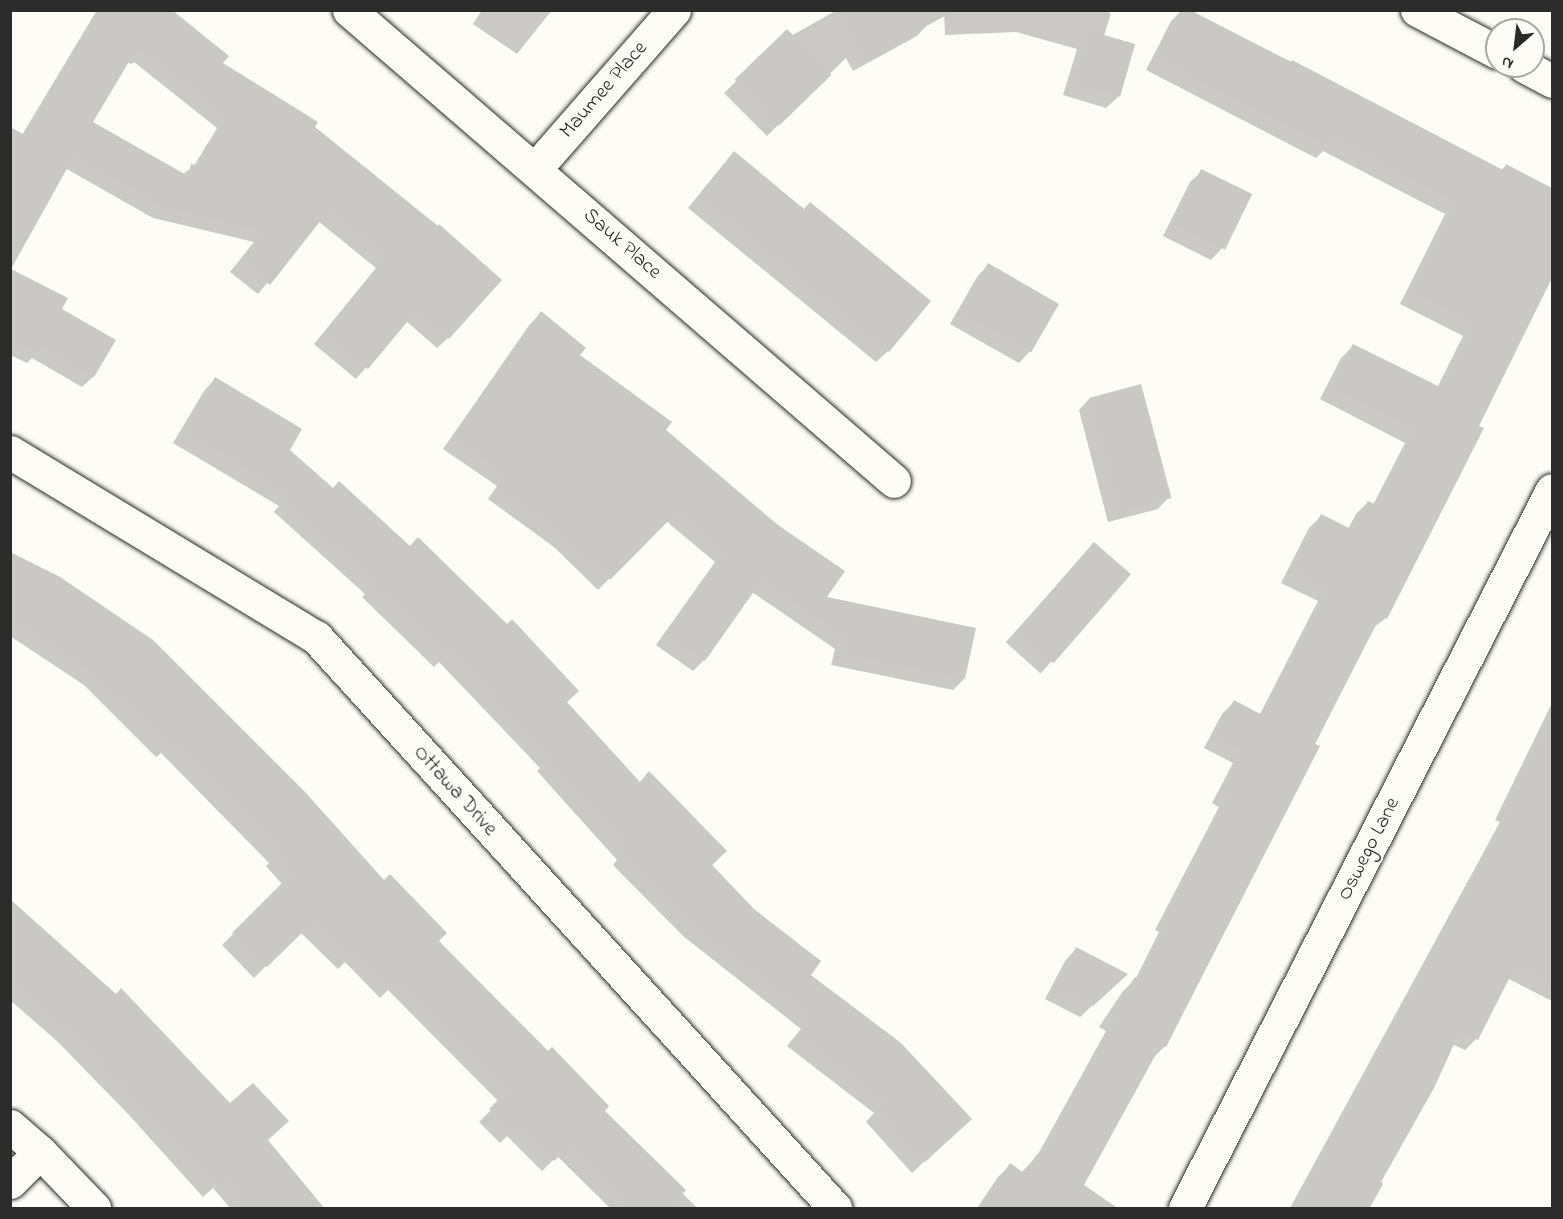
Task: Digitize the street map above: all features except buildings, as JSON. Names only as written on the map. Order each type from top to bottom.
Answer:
[{"type":"street","name":"Sauk Place","points":[[349,10],[535,168],[894,481]]},
{"type":"street","name":"Maumee Place","points":[[535,168],[674,10]]},
{"type":"street","points":[[1417,10],[1485,46]]},
{"type":"street","name":"Ottawa Drive","points":[[10,452],[316,637],[835,1209]]},
{"type":"street","name":"Oswego Lane","points":[[1185,1209],[1552,490]]},
{"type":"street","points":[[10,1126],[40,1152],[94,1209]]},
{"type":"street","points":[[10,1182],[40,1152]]}]
